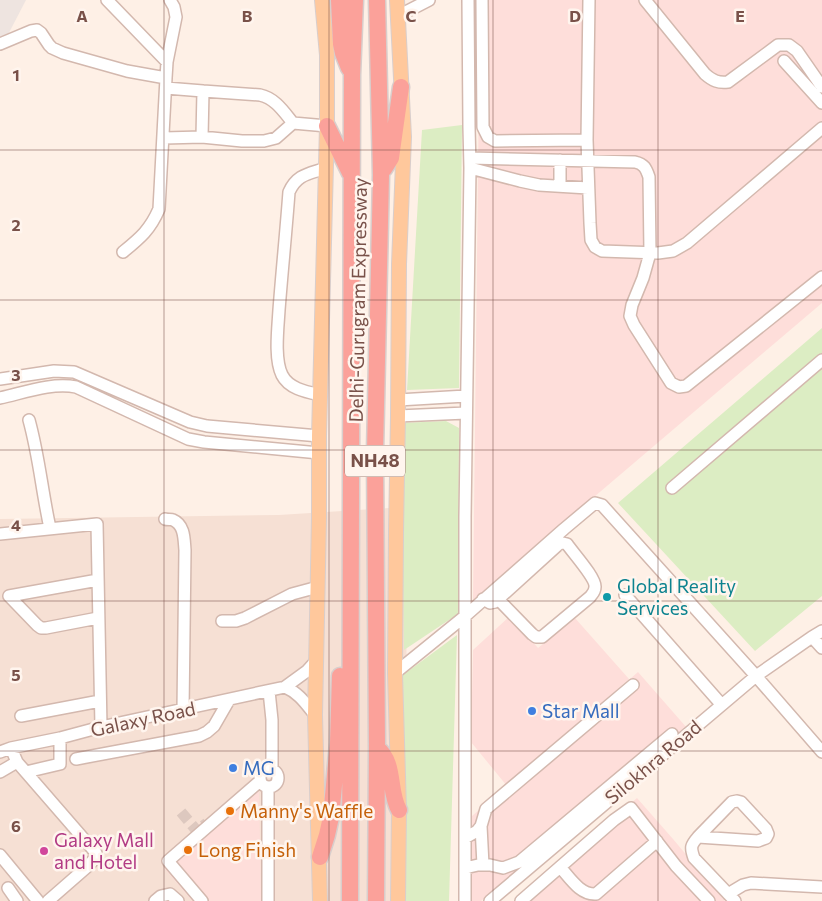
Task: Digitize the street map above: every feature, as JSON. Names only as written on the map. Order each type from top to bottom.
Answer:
[{"type":"highway","points":[[340,0],[342,49],[352,75]]},
{"type":"highway","name":"Delhi-Gurugram Expressway","points":[[350,901],[352,75],[354,0]]},
{"type":"highway","name":"Delhi-Gurugram Expressway","points":[[376,901],[375,452],[381,175],[377,0]]},
{"type":"highway","points":[[381,175],[391,158],[401,86]]},
{"type":"highway","points":[[328,126],[352,177]]},
{"type":"highway","points":[[320,857],[330,817],[338,743],[339,678],[350,648]]},
{"type":"highway","points":[[377,748],[383,753],[389,765],[394,802],[399,810]]},
{"type":"main road","points":[[320,901],[315,715],[319,436],[328,126],[327,55],[322,0]]},
{"type":"main road","points":[[397,0],[404,137],[399,264],[396,532],[395,673],[399,810],[398,901]]},
{"type":"street","points":[[107,0],[168,62]]},
{"type":"street","points":[[123,252],[141,237],[154,222],[160,209],[166,83],[176,18],[170,0]]},
{"type":"street","points":[[398,16],[430,0]]},
{"type":"street","points":[[465,901],[464,617],[470,163],[468,0]]},
{"type":"street","points":[[482,0],[483,128],[488,137],[496,141],[587,140]]},
{"type":"street","points":[[589,0],[588,188],[591,240],[595,247],[602,251],[658,253],[672,251],[687,243],[822,128]]},
{"type":"street","points":[[645,0],[705,74],[712,80],[720,83],[728,82],[778,45],[789,45],[798,51],[822,87]]},
{"type":"street","points":[[0,44],[37,30],[42,33],[52,48],[63,53],[166,83],[203,91],[268,97],[276,103],[293,123],[328,126]]},
{"type":"street","points":[[784,61],[822,103]]},
{"type":"street","points":[[202,137],[203,91]]},
{"type":"street","points":[[164,138],[202,137],[264,141],[276,138],[293,123]]},
{"type":"street","points":[[470,163],[560,160],[635,162],[642,164],[647,170],[649,177],[650,253],[643,278],[632,304],[630,316],[671,383],[679,387],[686,386],[822,277]]},
{"type":"street","points":[[560,160],[560,186]]},
{"type":"street","points":[[470,163],[520,182],[588,188]]},
{"type":"street","points":[[321,395],[306,392],[287,382],[281,374],[278,363],[277,342],[289,192],[294,182],[305,175],[326,168]]},
{"type":"street","points":[[672,488],[822,360]]},
{"type":"street","points":[[0,379],[54,371],[74,372],[190,422],[319,436]]},
{"type":"street","points":[[96,397],[101,384]]},
{"type":"street","points":[[0,398],[66,385],[188,439],[319,453]]},
{"type":"street","points":[[398,400],[466,396]]},
{"type":"street","points":[[398,416],[466,413]]},
{"type":"street","points":[[29,420],[37,450],[50,528]]},
{"type":"street","points":[[213,443],[214,426]]},
{"type":"street","points":[[395,673],[464,617],[595,503],[602,505],[822,752]]},
{"type":"street","points":[[165,520],[174,520],[184,533],[183,710]]},
{"type":"street","points":[[0,534],[97,524],[101,727]]},
{"type":"street","points":[[483,599],[490,603],[495,602],[498,599],[559,544],[563,543],[567,544],[593,578],[596,585],[595,592],[590,597],[542,637],[536,637],[532,634],[498,599]]},
{"type":"street","points":[[98,580],[10,596],[41,628],[98,618]]},
{"type":"street","points":[[222,621],[236,621],[245,618],[292,594],[318,587]]},
{"type":"street","points":[[625,595],[721,704]]},
{"type":"street","points":[[817,634],[822,648]]},
{"type":"street","name":"Silokhra Road","points":[[490,901],[721,704],[756,676],[817,634]]},
{"type":"street","name":"Galaxy Road","points":[[6,750],[101,727],[286,687],[307,671],[316,661]]},
{"type":"street","points":[[483,865],[481,826],[486,809],[634,685]]},
{"type":"street","points":[[286,687],[300,697],[315,715]]},
{"type":"street","points":[[267,691],[272,720],[266,776],[268,901]]},
{"type":"street","points":[[21,716],[100,700]]},
{"type":"street","points":[[76,759],[199,736],[214,726],[229,700]]},
{"type":"street","points":[[465,868],[483,865],[503,868],[519,862],[672,734]]},
{"type":"street","points":[[26,772],[60,764],[60,738]]},
{"type":"street","points":[[6,750],[96,853],[96,856],[88,866],[48,901]]},
{"type":"street","points":[[0,772],[17,762]]},
{"type":"street","points":[[227,805],[266,776]]},
{"type":"street","points":[[202,901],[168,861],[266,776]]},
{"type":"street","points":[[617,793],[676,866],[709,901]]},
{"type":"street","points":[[698,837],[758,841],[766,838],[768,834],[766,829],[741,802],[732,802],[698,837],[691,849],[694,858],[731,898],[743,885],[760,883],[822,887]]},
{"type":"street","points":[[521,901],[614,820],[631,808]]},
{"type":"street","points":[[465,838],[477,831],[481,826]]},
{"type":"street","points":[[560,867],[581,891],[596,894],[657,841]]},
{"type":"street","points":[[0,855],[38,901]]},
{"type":"street","points":[[8,888],[17,901]]},
{"type":"street","points":[[155,901],[161,896],[170,894],[178,901]]},
{"type":"shaded area","points":[[0,0],[26,0],[0,50]]},
{"type":"shaded area","points":[[480,0],[822,0],[822,303],[473,600]]},
{"type":"shaded area","points":[[405,507],[409,901],[0,901],[0,519],[279,515]]},
{"type":"shaded area","points":[[510,616],[538,648],[575,618],[629,679],[535,762],[638,672],[687,728],[481,901],[472,901],[472,816],[507,786],[471,742],[473,650]]},
{"type":"shaded area","points":[[259,784],[261,901],[192,901],[164,868]]},
{"type":"shaded area","points":[[637,798],[725,901],[517,901]]},
{"type":"green space","points":[[462,125],[459,388],[407,390],[422,130]]},
{"type":"green space","points":[[822,328],[822,596],[755,651],[618,503]]},
{"type":"green space","points":[[446,421],[459,428],[458,614],[404,650],[401,423]]},
{"type":"green space","points":[[457,635],[449,901],[406,901],[403,675]]},
{"type":"tunnel","points":[[181,812],[197,831],[207,823]]},
{"type":"place","name":"Global Reality Services","points":[[607,597]]},
{"type":"place","name":"Star Mall","points":[[532,711]]},
{"type":"place","name":"MG","points":[[233,768]]},
{"type":"place","name":"Manny's Waffle","points":[[230,811]]},
{"type":"place","name":"Long Finish","points":[[188,850]]},
{"type":"place","name":"Galaxy Mall and Hotel","points":[[44,851]]}]
